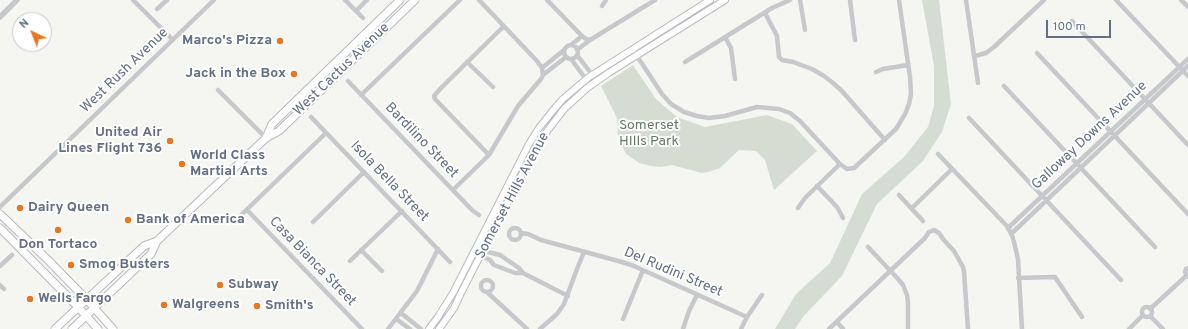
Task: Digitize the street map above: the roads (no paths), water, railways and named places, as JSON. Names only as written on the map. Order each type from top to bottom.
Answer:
[{"type":"main road","name":"West Cactus Avenue","points":[[266,138],[272,124],[400,0]]},
{"type":"main road","name":"West Cactus Avenue","points":[[55,329],[82,312],[151,254],[157,241],[266,138],[278,131],[415,0]]},
{"type":"main road","name":"Somerset Hills Avenue","points":[[429,329],[453,293],[535,134],[563,100],[592,74],[710,0]]},
{"type":"main road","name":"Somerset Hills Avenue","points":[[439,329],[454,308],[541,140],[564,110],[597,81],[725,0]]},
{"type":"main road","points":[[0,214],[48,260],[113,329]]},
{"type":"main road","points":[[0,228],[98,329]]},
{"type":"main road","name":"West Cactus Avenue","points":[[72,329],[82,312],[144,246],[157,241]]},
{"type":"street","points":[[0,16],[17,0]]},
{"type":"street","points":[[133,0],[172,40]]},
{"type":"street","points":[[157,9],[167,0]]},
{"type":"street","name":"West Rush Avenue","points":[[0,207],[214,0]]},
{"type":"street","points":[[345,0],[363,18]]},
{"type":"street","points":[[356,11],[367,0]]},
{"type":"street","points":[[361,95],[460,0]]},
{"type":"street","points":[[479,0],[538,61],[543,71]]},
{"type":"street","points":[[547,0],[586,38]]},
{"type":"street","points":[[602,6],[606,0]]},
{"type":"street","points":[[453,190],[489,155],[518,106],[540,79],[543,71],[567,46],[586,38],[655,0]]},
{"type":"street","points":[[685,62],[765,13],[790,0]]},
{"type":"street","points":[[800,0],[804,30]]},
{"type":"street","points":[[850,0],[855,40]]},
{"type":"street","points":[[632,49],[662,94],[671,104],[684,112],[709,118],[725,116],[757,107],[779,109],[800,121],[840,164],[845,168],[850,169],[857,167],[886,140],[898,126],[905,114],[908,104],[911,86],[898,0]]},
{"type":"street","points":[[966,0],[978,83]]},
{"type":"street","points":[[974,56],[986,52],[994,47],[1044,0]]},
{"type":"street","points":[[1116,0],[1188,76]]},
{"type":"street","points":[[1181,0],[1188,7]]},
{"type":"street","points":[[765,13],[777,36],[779,56],[782,60],[803,65],[824,76],[841,90],[886,140]]},
{"type":"street","points":[[1072,21],[1188,145]]},
{"type":"street","points":[[489,155],[435,100],[434,96],[436,92],[504,26]]},
{"type":"street","points":[[725,37],[730,48],[735,79]]},
{"type":"street","points":[[543,71],[568,58],[574,58],[586,38]]},
{"type":"street","points":[[571,45],[575,47],[597,81]]},
{"type":"street","points":[[564,50],[564,55],[591,86]]},
{"type":"street","points":[[1037,54],[1188,214]]},
{"type":"street","name":"Galloway Downs Avenue","points":[[1008,228],[1044,198],[1181,69],[1188,59]]},
{"type":"street","points":[[467,62],[493,87]]},
{"type":"street","points":[[876,72],[883,69],[908,65]]},
{"type":"street","name":"Galloway Downs Avenue","points":[[1181,69],[1188,66]]},
{"type":"street","name":"Bardilino Street","points":[[348,81],[479,216]]},
{"type":"street","points":[[1004,86],[1155,247]]},
{"type":"street","points":[[218,90],[266,138]]},
{"type":"street","name":"Isola Bella Street","points":[[311,117],[450,262]]},
{"type":"street","points":[[969,118],[1121,280]]},
{"type":"street","points":[[238,218],[326,133]]},
{"type":"street","points":[[938,154],[1008,228],[1011,234],[1016,250],[1022,329]]},
{"type":"street","points":[[798,208],[805,198],[840,164]]},
{"type":"street","points":[[912,208],[952,169]]},
{"type":"street","points":[[313,222],[364,172]]},
{"type":"street","points":[[817,186],[844,218]]},
{"type":"street","points":[[899,194],[923,221]]},
{"type":"street","name":"Galloway Downs Avenue","points":[[1011,234],[1044,198]]},
{"type":"street","name":"Casa Bianca Street","points":[[247,210],[362,329]]},
{"type":"street","points":[[350,261],[402,211]]},
{"type":"street","points":[[829,329],[925,238],[929,232],[934,230],[939,233],[942,239],[954,251],[963,267],[968,329]]},
{"type":"street","name":"Del Rudini Street","points":[[521,234],[528,234],[541,240],[622,262],[747,317]]},
{"type":"street","points":[[868,247],[901,282],[907,295],[908,329]]},
{"type":"street","points":[[388,329],[417,291],[438,249]]},
{"type":"street","points":[[361,250],[382,272]]},
{"type":"street","points":[[475,250],[482,253],[494,265],[515,273],[523,273]]},
{"type":"street","points":[[540,329],[557,314],[564,304],[584,252]]},
{"type":"street","points":[[482,253],[500,255],[519,268],[523,273],[568,296]]},
{"type":"street","points":[[0,266],[12,255]]},
{"type":"street","points":[[1150,309],[1187,276],[1185,271],[1188,268]]},
{"type":"street","points":[[623,319],[643,270]]},
{"type":"street","points":[[1018,278],[1055,277],[1082,317]]},
{"type":"street","points":[[488,292],[527,329]]},
{"type":"street","points":[[683,329],[689,311],[697,295]]},
{"type":"street","points":[[741,329],[747,317],[762,295]]},
{"type":"street","points":[[1129,329],[1143,315],[1142,311],[1144,308],[1150,309]]},
{"type":"street","points":[[1150,309],[1152,313],[1150,316]]},
{"type":"street","points":[[401,313],[421,329]]},
{"type":"street","points":[[1143,315],[1148,317],[1150,316],[1163,329]]},
{"type":"street","points":[[396,319],[410,329]]},
{"type":"street","points":[[837,322],[843,329]]},
{"type":"place","name":"Marco's Pizza","points":[[280,41]]},
{"type":"place","name":"Jack in the Box","points":[[294,74]]},
{"type":"place","name":"United Air Lines Flight 736","points":[[170,141]]},
{"type":"place","name":"World Class Martial Arts","points":[[182,164]]},
{"type":"place","name":"Dairy Queen","points":[[20,208]]},
{"type":"place","name":"Bank of America","points":[[128,220]]},
{"type":"place","name":"Don Tortaco","points":[[58,230]]},
{"type":"place","name":"Smog Busters","points":[[71,265]]},
{"type":"place","name":"Subway","points":[[220,285]]},
{"type":"place","name":"Wells Fargo","points":[[30,299]]},
{"type":"place","name":"Walgreens","points":[[164,305]]},
{"type":"place","name":"Smith's","points":[[257,306]]},
{"type":"park label","name":"Somerset HIlls Park","points":[[649,134]]}]
